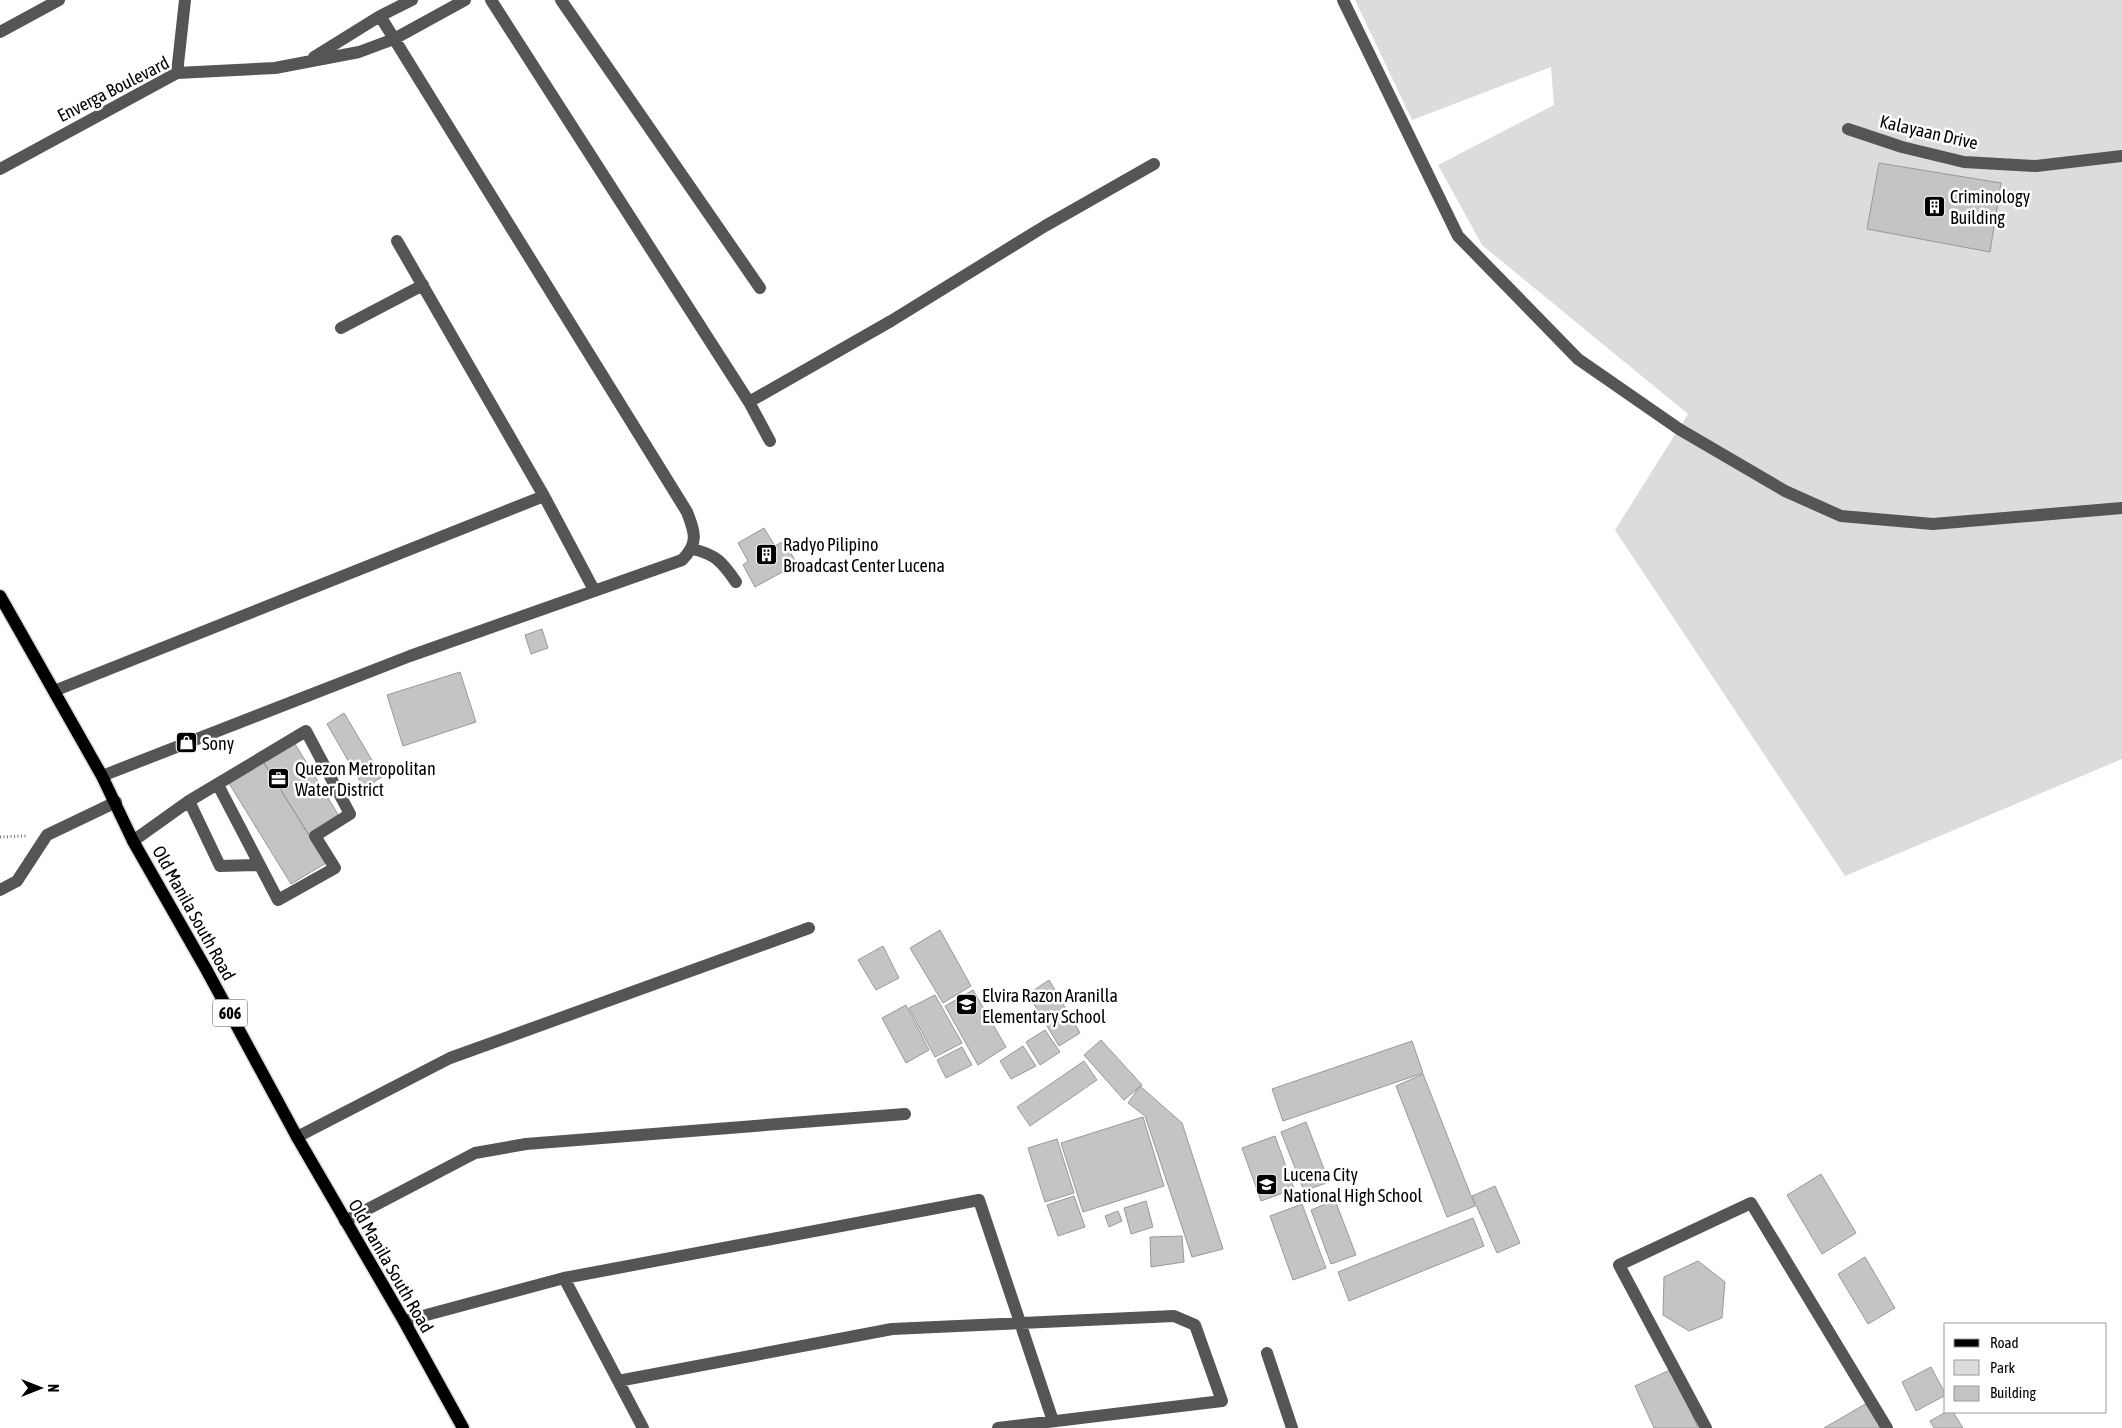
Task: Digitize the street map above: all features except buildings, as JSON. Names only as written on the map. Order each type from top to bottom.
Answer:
[{"type":"main road","name":"Old Manila South Road","points":[[0,596],[102,776],[133,841],[206,969],[297,1137],[404,1321],[463,1428]]},
{"type":"street","points":[[0,32],[59,0]]},
{"type":"street","points":[[177,73],[185,0]]},
{"type":"street","name":"Enverga Boulevard","points":[[310,60],[380,16],[412,0]]},
{"type":"street","name":"Enverga Boulevard","points":[[0,169],[177,73],[276,68],[359,52],[394,39],[465,0]]},
{"type":"street","points":[[491,0],[748,402],[770,441]]},
{"type":"street","points":[[561,0],[760,288]]},
{"type":"street","points":[[1343,0],[1458,236],[1578,359],[1679,429],[1784,491],[1841,516],[1933,524],[2122,508]]},
{"type":"street","points":[[102,776],[410,656],[682,560],[692,550],[694,533],[687,512],[380,16]]},
{"type":"street","name":"Kalayaan Drive","points":[[1848,129],[1902,147],[1964,162],[2036,166],[2122,156]]},
{"type":"street","points":[[748,402],[891,321],[1045,226],[1154,164]]},
{"type":"street","points":[[397,241],[544,496],[594,590]]},
{"type":"street","points":[[341,328],[423,285]]},
{"type":"street","points":[[54,691],[544,496]]},
{"type":"street","points":[[692,550],[707,552],[724,564],[736,582]]},
{"type":"street","points":[[133,841],[189,801],[306,731],[350,814],[315,836],[335,868],[278,900],[218,785]]},
{"type":"street","points":[[189,801],[220,866],[259,866]]},
{"type":"street","points":[[0,890],[17,881],[47,835],[116,802]]},
{"type":"street","points":[[297,1137],[450,1058],[810,928]]},
{"type":"street","points":[[345,1220],[475,1153],[526,1144],[905,1114]]},
{"type":"street","points":[[404,1321],[564,1278],[979,1200],[1053,1421]]},
{"type":"street","points":[[1706,1428],[1620,1265],[1751,1203],[1887,1428]]},
{"type":"street","points":[[564,1278],[642,1428]]},
{"type":"street","points":[[618,1381],[892,1329],[1174,1316],[1195,1326],[1222,1401],[998,1428]]},
{"type":"street","points":[[1267,1353],[1292,1428]]},
{"type":"path","points":[[0,838],[47,835]]},
{"type":"green space","points":[[1355,0],[2122,0],[2122,759],[1845,876],[1615,530],[1688,414],[1482,245],[1438,165],[1554,105],[1551,67],[1412,120]]},
{"type":"place","name":"Criminology Building","points":[[1934,206]]},
{"type":"place","name":"Radyo Pilipino Broadcast Center Lucena","points":[[767,554]]},
{"type":"place","name":"Sony","points":[[186,743]]},
{"type":"place","name":"Quezon Metropolitan Water District","points":[[279,778]]},
{"type":"place","name":"Elvira Razon Aranilla Elementary School","points":[[966,1005]]},
{"type":"place","name":"Lucena City National High School","points":[[1267,1184]]}]
